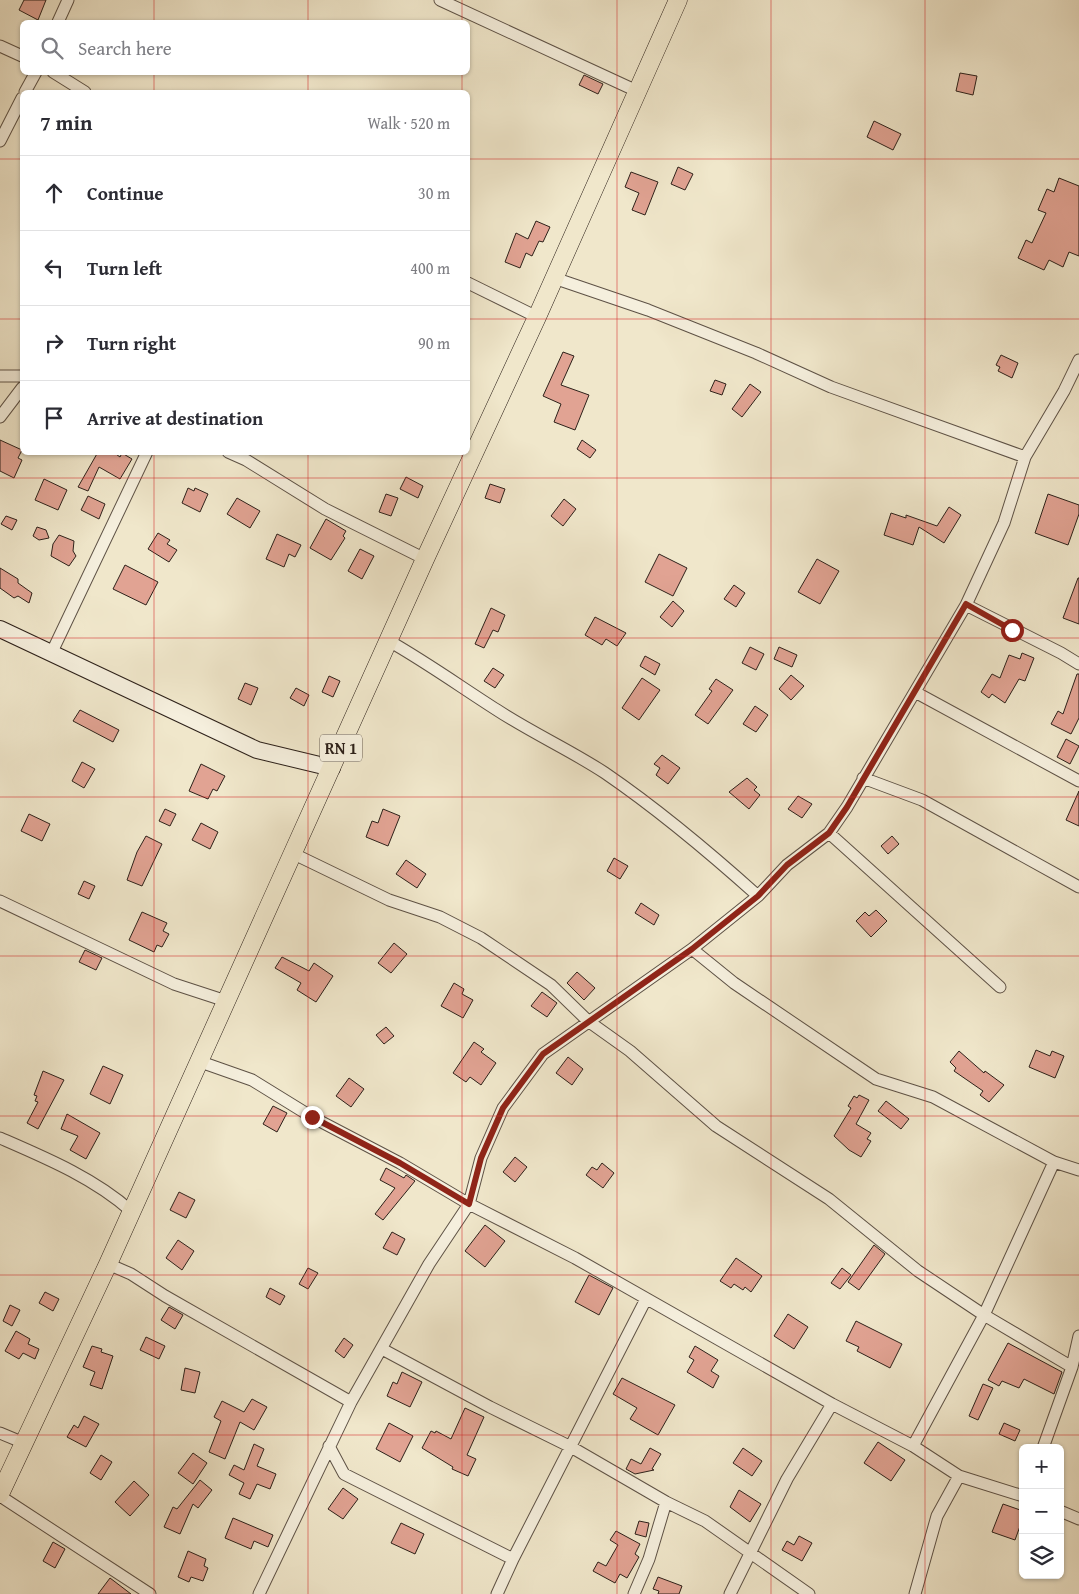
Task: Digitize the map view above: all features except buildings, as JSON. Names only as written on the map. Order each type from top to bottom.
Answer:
[{"type":"main road","name":"RN 1","points":[[0,1495],[108,1264],[198,1061],[294,854],[425,559],[537,317],[678,0]]},
{"type":"street","points":[[59,20],[68,0]]},
{"type":"street","points":[[440,0],[638,92]]},
{"type":"street","points":[[0,46],[20,55]]},
{"type":"street","points":[[26,90],[34,75]]},
{"type":"street","points":[[58,75],[82,90]]},
{"type":"street","points":[[0,141],[20,102]]},
{"type":"street","points":[[554,278],[648,310],[831,387],[1025,457]]},
{"type":"street","points":[[470,284],[537,317]]},
{"type":"street","points":[[259,1594],[351,1402],[430,1264],[469,1204],[481,1158],[503,1108],[543,1054],[692,949],[758,896],[787,865],[829,833],[966,604],[1004,523],[1025,457],[1064,392],[1078,362]]},
{"type":"street","points":[[0,376],[20,376]]},
{"type":"street","points":[[0,416],[20,391]]},
{"type":"street","points":[[51,654],[146,455]]},
{"type":"street","points":[[248,456],[325,509],[425,559]]},
{"type":"street","points":[[966,604],[1079,664]]},
{"type":"street","points":[[0,629],[257,750],[332,768]]},
{"type":"street","points":[[389,641],[426,662],[497,710],[564,747],[605,773],[704,848],[758,896]]},
{"type":"street","points":[[915,692],[1079,781]]},
{"type":"street","points":[[863,778],[922,800],[1079,887]]},
{"type":"street","points":[[829,833],[1000,987]]},
{"type":"street","points":[[294,854],[389,900],[440,917],[481,938],[551,984],[588,1021],[630,1051],[716,1126],[829,1199],[918,1271],[984,1315],[1072,1367]]},
{"type":"street","points":[[0,901],[174,984],[226,1001]]},
{"type":"street","points":[[692,949],[734,983],[876,1079],[933,1097],[1054,1162],[1079,1170]]},
{"type":"street","points":[[198,1061],[252,1080],[312,1117],[400,1163],[469,1204],[575,1258],[832,1404],[913,1446],[959,1476],[1019,1495]]},
{"type":"street","points":[[0,1138],[110,1192],[132,1211]]},
{"type":"street","points":[[913,1446],[984,1315],[1054,1162]]},
{"type":"street","points":[[108,1264],[131,1274],[165,1296],[351,1402]]},
{"type":"street","points":[[497,1594],[513,1559],[646,1300]]},
{"type":"street","points":[[1044,1444],[1072,1367],[1079,1336]]},
{"type":"street","points":[[382,1349],[490,1407],[571,1447],[666,1502],[705,1521],[809,1594]]},
{"type":"street","points":[[730,1594],[787,1479],[832,1404]]},
{"type":"street","points":[[0,1433],[24,1444]]},
{"type":"street","points":[[329,1446],[344,1474],[513,1559]]},
{"type":"street","points":[[915,1594],[937,1516],[959,1476]]},
{"type":"street","points":[[0,1495],[150,1594]]},
{"type":"street","points":[[634,1594],[650,1559],[666,1502]]},
{"type":"street","points":[[1064,1513],[1079,1519]]},
{"type":"route","points":[[312,1117],[400,1163],[469,1204],[481,1158],[503,1108],[543,1054],[692,949],[758,896],[787,865],[829,833],[847,807],[966,604],[1012,630]]}]
